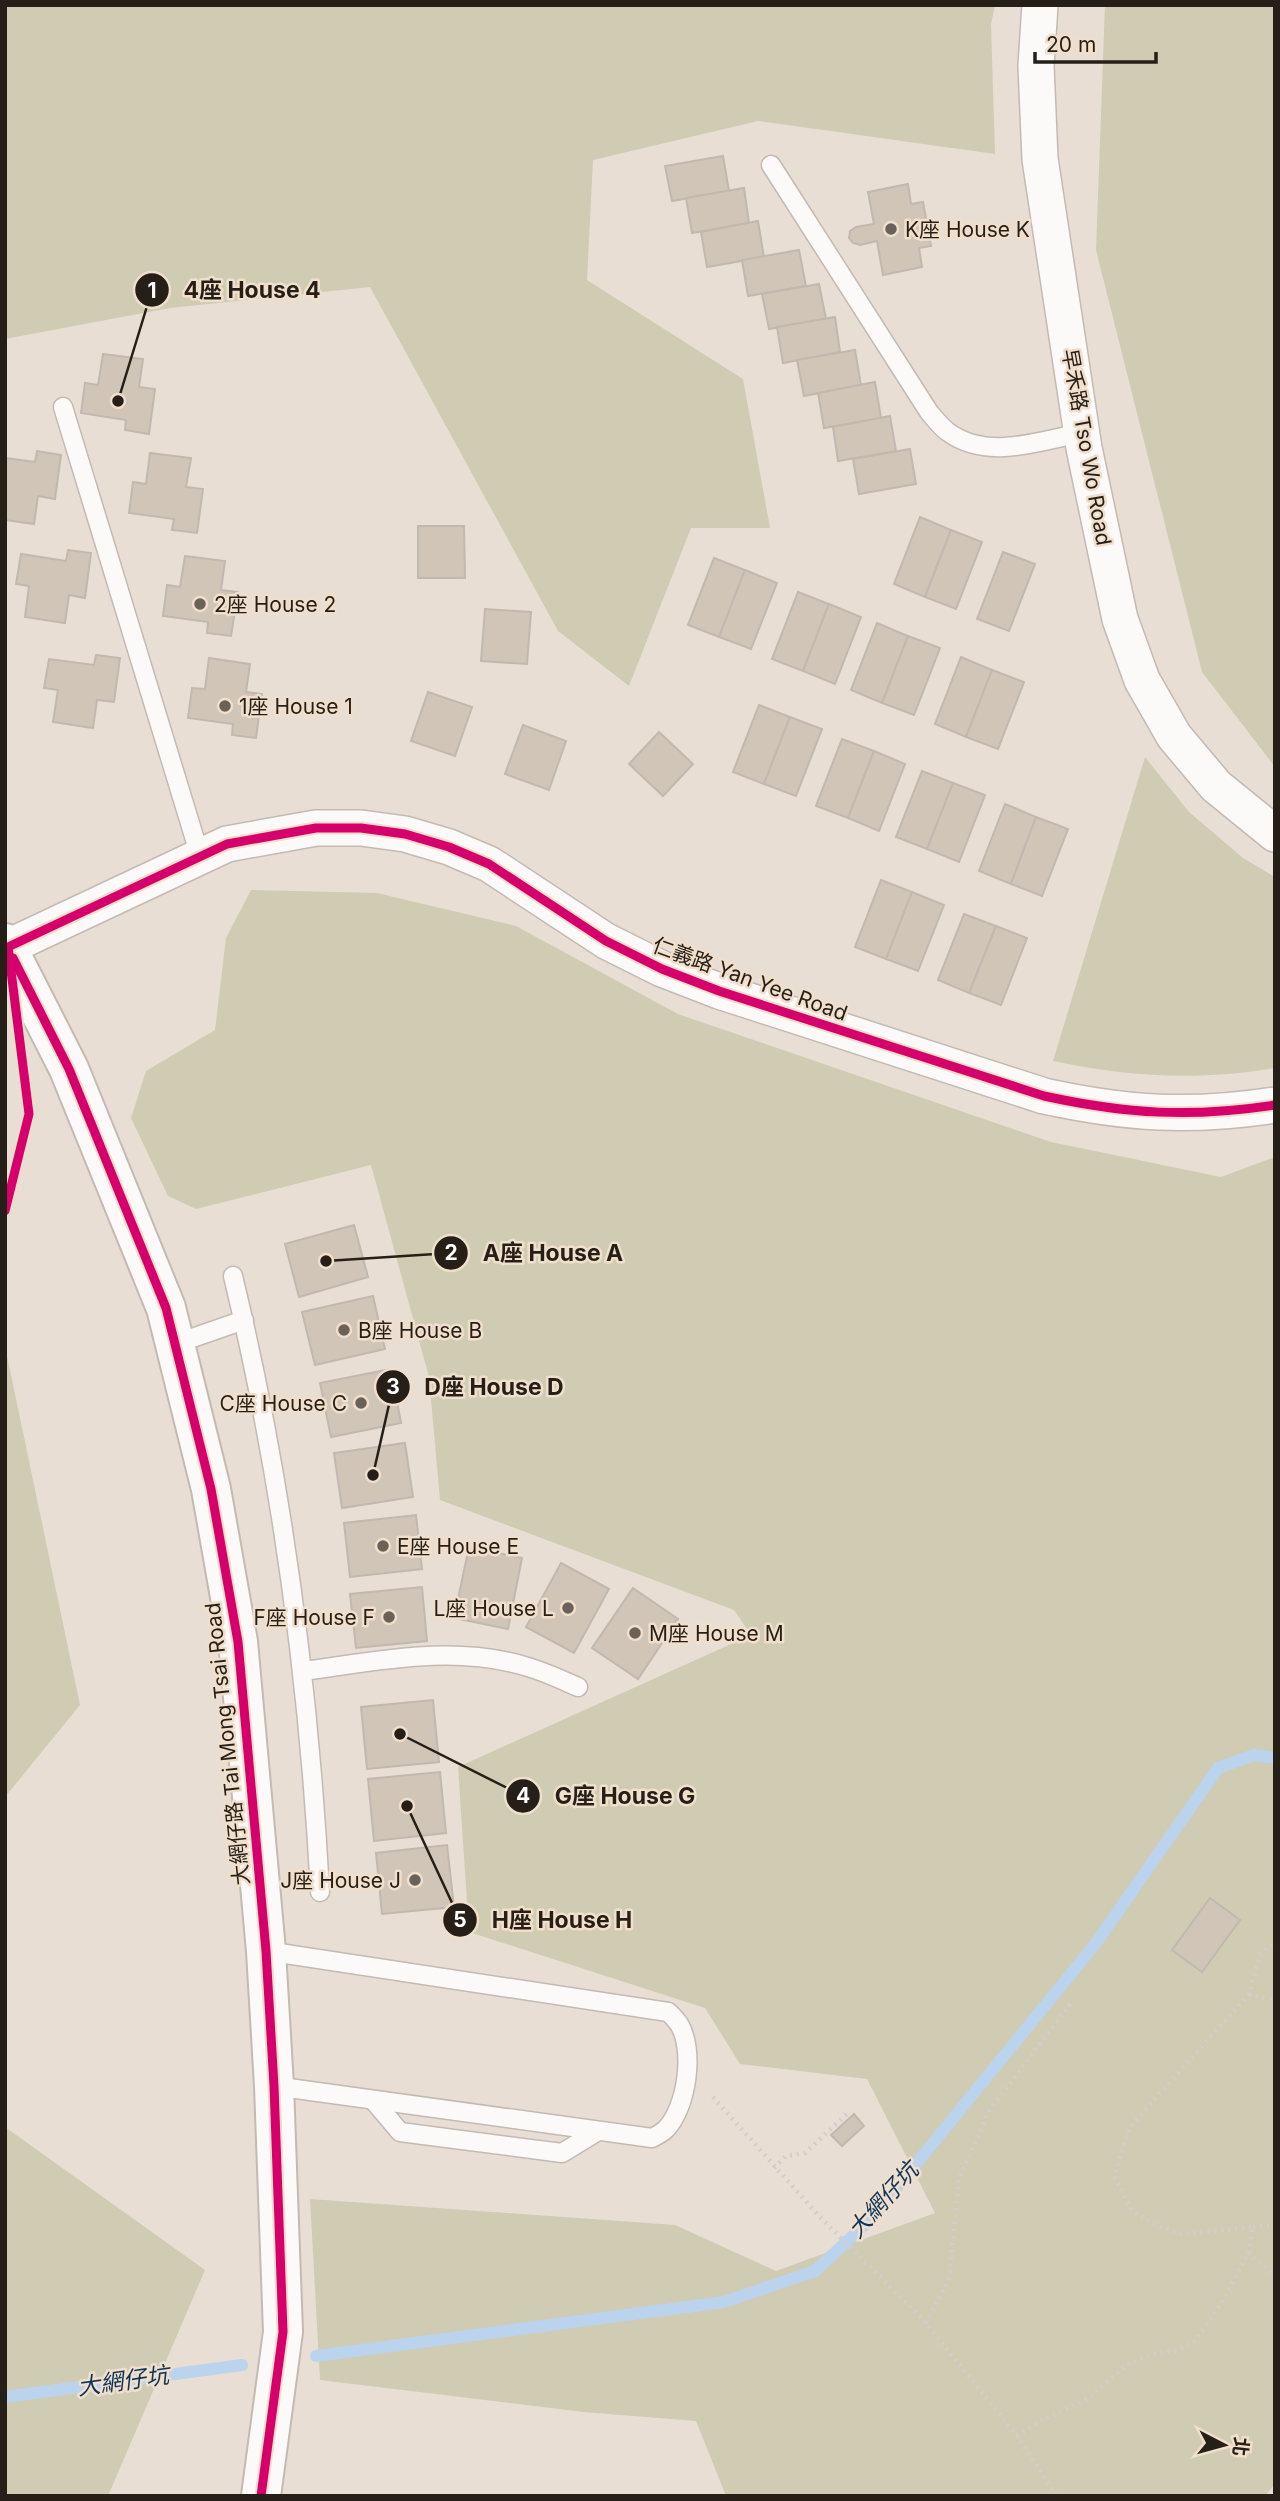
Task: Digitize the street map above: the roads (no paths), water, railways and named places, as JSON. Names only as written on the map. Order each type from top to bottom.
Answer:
[{"type":"street","name":"早禾路 Tso Wo Road","points":[[1040,5],[1036,66],[1040,159],[1082,433],[1120,620],[1142,680],[1174,736],[1216,786],[1275,834]]},
{"type":"street","name":"仁義路 Yan Yee Road","points":[[6,946],[227,844],[316,828],[361,828],[405,834],[449,847],[489,864],[606,941],[662,969],[719,991],[1044,1096],[1090,1106],[1138,1112],[1222,1112],[1275,1105]]},
{"type":"street","name":"大網仔路 Tai Mong Tsai Road","points":[[6,946],[69,1069],[166,1308],[211,1489],[238,1642],[266,1951],[283,2332],[261,2496]]},
{"type":"lane","points":[[771,165],[929,412],[947,432],[971,444],[997,449],[1082,433]]},
{"type":"lane","points":[[63,407],[200,856]]},
{"type":"lane","points":[[233,1276],[268,1436],[284,1527],[304,1671],[320,1892]]},
{"type":"lane","points":[[175,1344],[244,1320]]},
{"type":"lane","points":[[304,1671],[424,1655],[482,1657],[528,1667],[578,1687]]},
{"type":"lane","points":[[266,1951],[668,2011],[680,2025],[688,2060],[682,2100],[665,2130],[652,2138],[274,2085]]},
{"type":"lane","points":[[373,2100],[400,2132],[562,2153],[598,2131]]},
{"type":"waterway","name":"大網仔坑","points":[[316,2356],[724,2302],[815,2271],[871,2219],[1096,1943],[1218,1768],[1254,1755],[1275,1758]]},
{"type":"waterway","name":"大網仔坑","points":[[5,2397],[242,2365]]},
{"type":"place","name":"K座 House K","points":[[891,229]]},
{"type":"place","name":"4座 House 4","points":[[118,401]]},
{"type":"place","name":"2座 House 2","points":[[200,604]]},
{"type":"place","name":"1座 House 1","points":[[225,706]]},
{"type":"place","name":"A座 House A","points":[[326,1261]]},
{"type":"place","name":"B座 House B","points":[[344,1330]]},
{"type":"place","name":"C座 House C","points":[[361,1403]]},
{"type":"place","name":"D座 House D","points":[[373,1475]]},
{"type":"place","name":"E座 House E","points":[[383,1546]]},
{"type":"place","name":"L座 House L","points":[[568,1608]]},
{"type":"place","name":"F座 House F","points":[[389,1617]]},
{"type":"place","name":"M座 House M","points":[[635,1633]]},
{"type":"place","name":"G座 House G","points":[[400,1734]]},
{"type":"place","name":"H座 House H","points":[[407,1806]]},
{"type":"place","name":"J座 House J","points":[[415,1880]]}]
